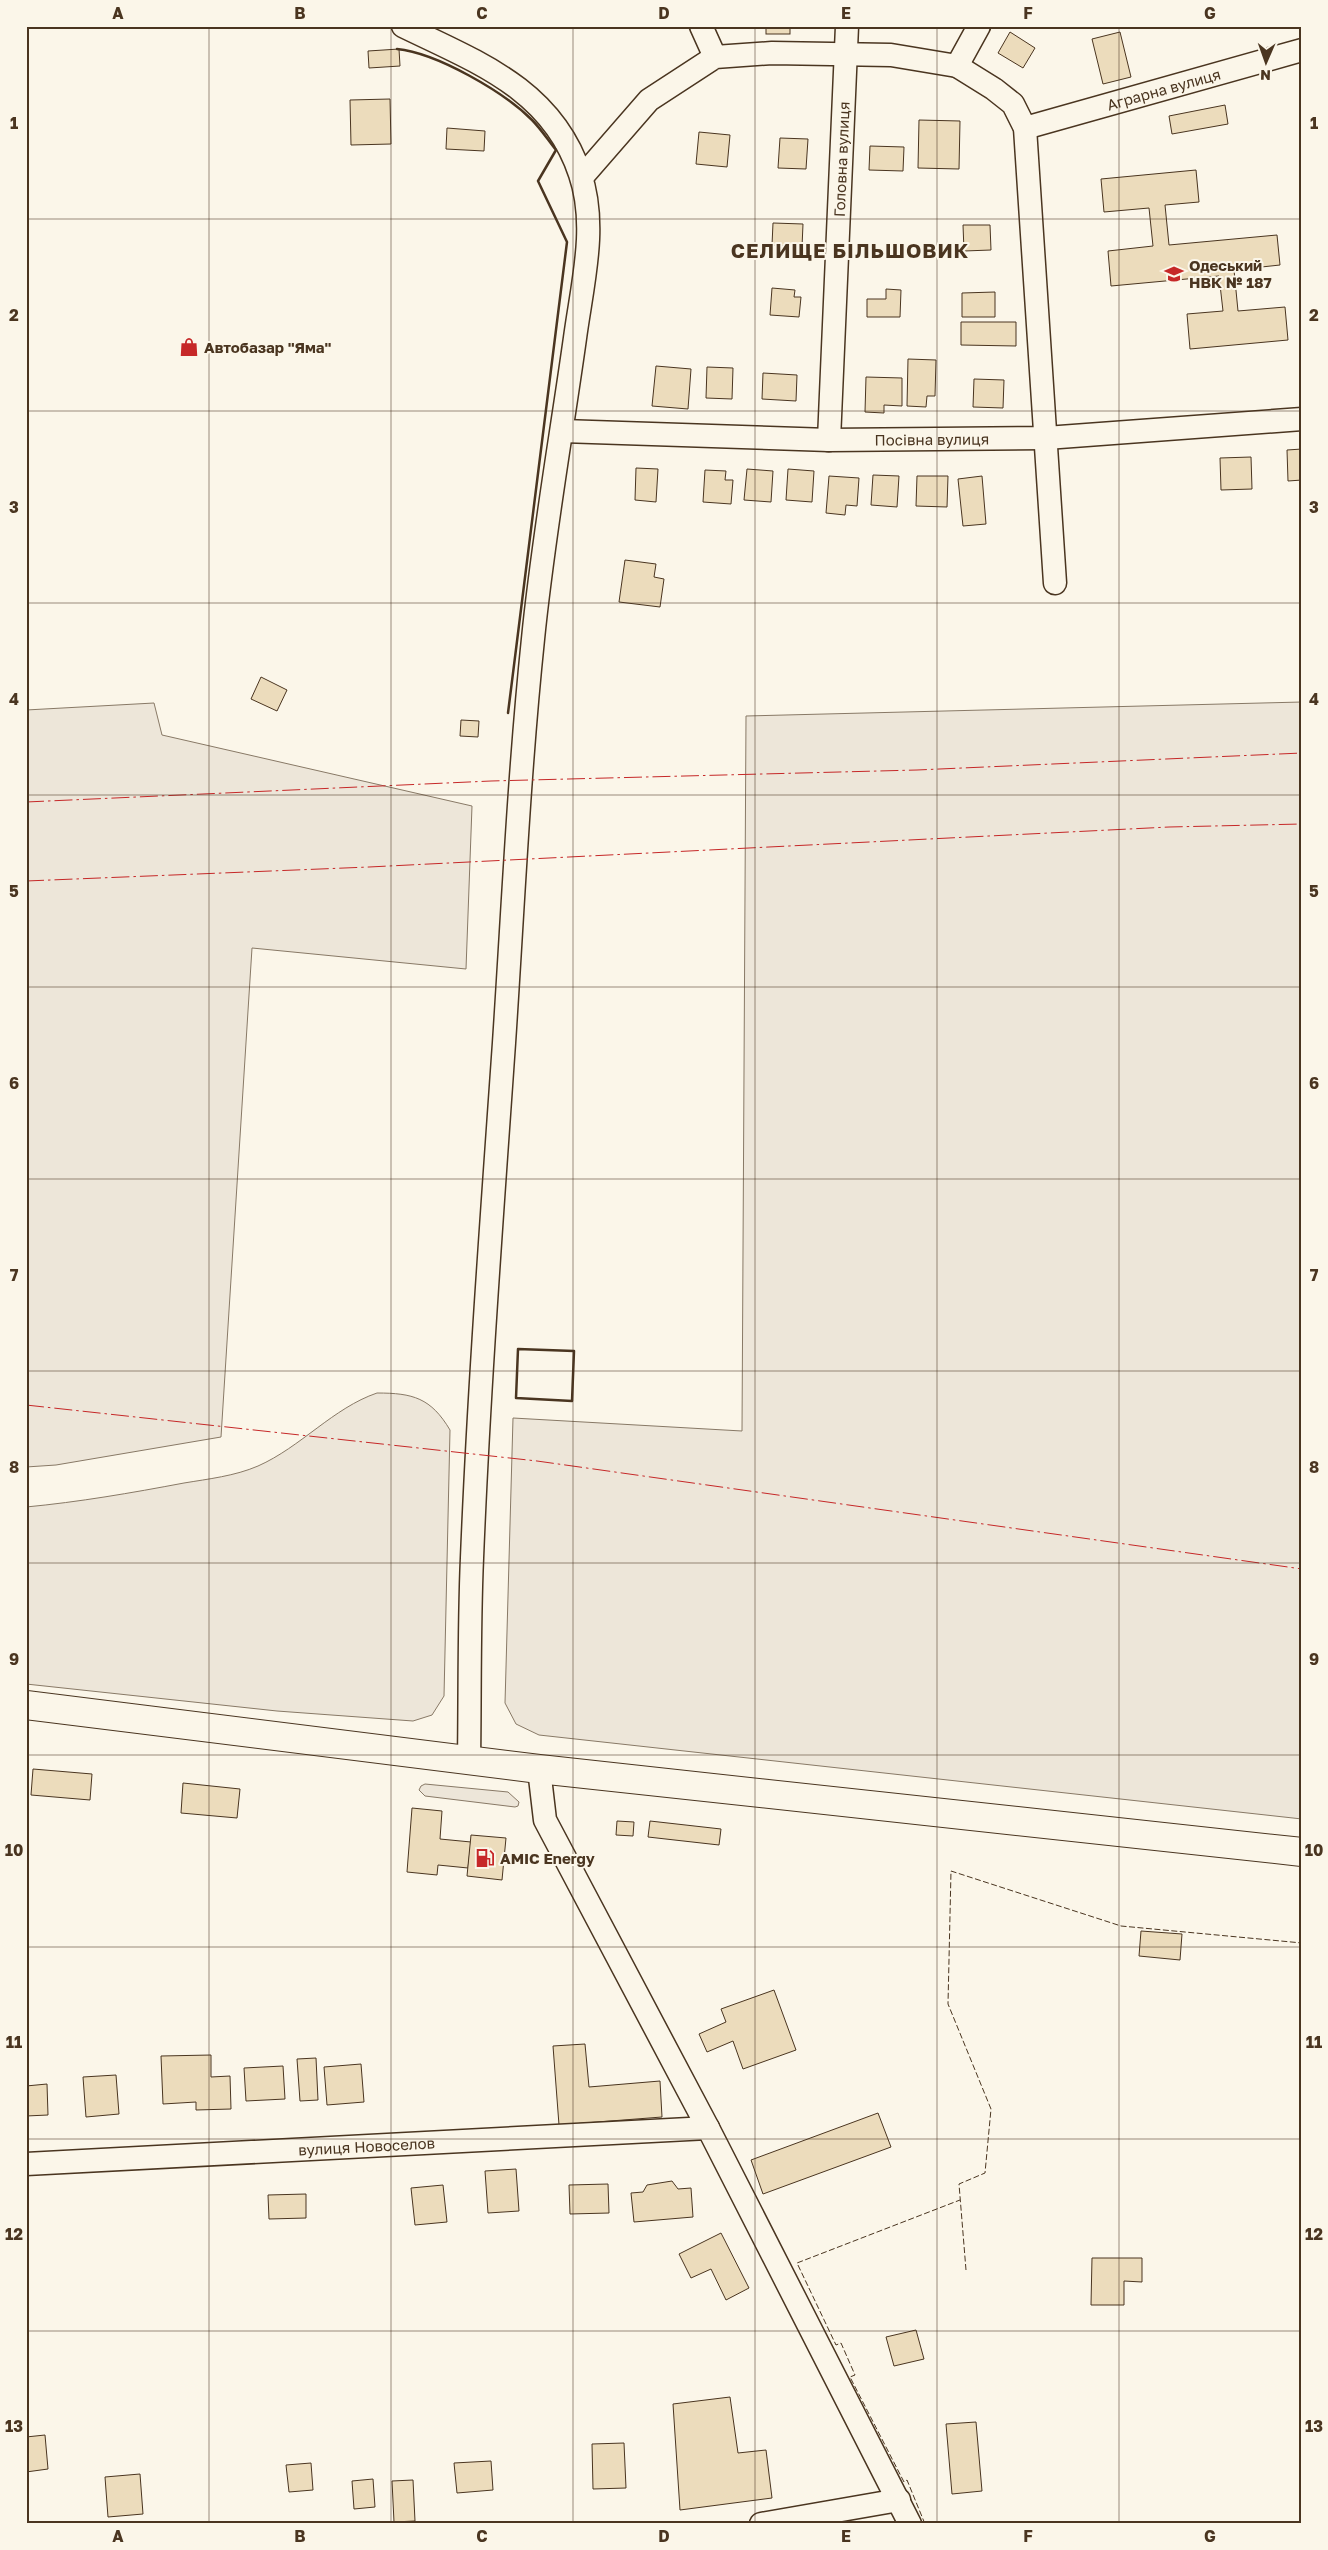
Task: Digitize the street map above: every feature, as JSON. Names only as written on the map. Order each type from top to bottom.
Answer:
[{"type":"highway","points":[[26,1705],[469,1761],[1302,1852]]},
{"type":"street","points":[[403,26],[491,69],[525,92],[552,118],[568,142],[582,177],[588,207],[587,247],[562,431],[548,507],[542,554],[522,769],[479,1416],[472,1562],[469,1761]]},
{"type":"street","points":[[701,26],[715,57]]},
{"type":"street","name":"Головна вулиця","points":[[829,440],[847,26]]},
{"type":"street","points":[[956,66],[979,26]]},
{"type":"street","name":"Аграрна вулиця","points":[[1025,128],[1302,50]]},
{"type":"street","points":[[582,177],[650,100],[715,57],[772,53],[891,55],[956,66],[994,89],[1013,104],[1025,128],[1055,582]]},
{"type":"street","name":"Посівна вулиця","points":[[562,431],[829,440],[1046,438],[1302,419]]},
{"type":"street","points":[[540,1769],[545,1820],[708,2128],[910,2524]]},
{"type":"street","name":"вулиця Новоселов","points":[[26,2164],[708,2128]]},
{"type":"street","points":[[761,2524],[899,2500]]},
{"type":"shaded area","points":[[1302,702],[1302,1819],[539,1735],[516,1724],[505,1703],[513,1418],[742,1431],[746,716]]},
{"type":"shaded area","points":[[154,703],[162,735],[472,806],[466,969],[252,948],[221,1437],[56,1465],[26,1467],[26,710]]},
{"type":"shaded area","points":[[377,1393],[411,1396],[428,1404],[443,1419],[450,1430],[444,1696],[432,1715],[413,1721],[277,1711],[26,1684],[26,1507],[125,1494],[240,1472],[274,1458],[346,1408]]},
{"type":"shaded area","points":[[425,1784],[508,1792],[519,1802],[518,1806],[515,1807],[425,1796],[419,1790]]},
{"type":"building","points":[[766,26],[790,26],[790,34],[766,34]]},
{"type":"building","points":[[1010,32],[1035,48],[1023,68],[998,53]]},
{"type":"building","points":[[1120,32],[1131,77],[1103,84],[1092,39]]},
{"type":"building","points":[[399,49],[400,66],[369,68],[368,51]]},
{"type":"building","points":[[390,99],[391,144],[351,145],[350,100]]},
{"type":"building","points":[[1225,105],[1228,124],[1172,134],[1169,116]]},
{"type":"building","points":[[919,120],[960,121],[959,169],[918,168]]},
{"type":"building","points":[[447,128],[485,131],[484,151],[446,149]]},
{"type":"building","points":[[699,132],[730,135],[727,167],[696,164]]},
{"type":"building","points":[[780,138],[808,139],[806,169],[778,168]]},
{"type":"building","points":[[870,146],[904,147],[903,171],[869,170]]},
{"type":"building","points":[[1196,170],[1199,202],[1165,205],[1169,245],[1277,235],[1280,265],[1234,270],[1238,311],[1285,307],[1288,340],[1190,349],[1187,314],[1223,311],[1219,276],[1111,286],[1108,251],[1153,246],[1149,208],[1104,212],[1101,179]]},
{"type":"building","points":[[773,223],[803,224],[802,247],[772,245]]},
{"type":"building","points":[[963,225],[990,225],[991,250],[964,251]]},
{"type":"building","points":[[772,288],[795,290],[794,297],[801,297],[799,317],[770,315]]},
{"type":"building","points":[[886,289],[901,290],[900,317],[867,317],[867,299],[886,299]]},
{"type":"building","points":[[995,292],[995,317],[962,317],[962,293]]},
{"type":"building","points":[[961,322],[1016,322],[1016,346],[961,345]]},
{"type":"building","points":[[908,359],[936,360],[935,396],[927,396],[926,407],[907,406]]},
{"type":"building","points":[[656,366],[691,369],[688,409],[652,406]]},
{"type":"building","points":[[707,367],[733,368],[732,399],[706,398]]},
{"type":"building","points":[[763,373],[797,375],[796,401],[762,399]]},
{"type":"building","points":[[866,377],[902,378],[902,406],[884,405],[884,413],[865,412]]},
{"type":"building","points":[[974,379],[1004,380],[1003,408],[973,407]]},
{"type":"building","points":[[1302,449],[1302,480],[1288,481],[1287,450]]},
{"type":"building","points":[[1251,457],[1252,489],[1221,490],[1220,458]]},
{"type":"building","points":[[636,468],[658,469],[656,502],[635,500]]},
{"type":"building","points":[[747,469],[773,471],[771,502],[744,500]]},
{"type":"building","points":[[788,469],[814,471],[812,502],[786,500]]},
{"type":"building","points":[[705,470],[726,471],[725,480],[733,480],[731,504],[703,502]]},
{"type":"building","points":[[873,475],[899,476],[897,507],[871,505]]},
{"type":"building","points":[[829,476],[859,478],[857,506],[846,505],[845,515],[826,513]]},
{"type":"building","points":[[917,476],[948,476],[947,507],[916,506]]},
{"type":"building","points":[[982,476],[986,524],[963,526],[958,479]]},
{"type":"building","points":[[625,560],[656,564],[654,577],[664,579],[660,607],[619,602]]},
{"type":"building","points":[[261,677],[287,690],[277,711],[251,699]]},
{"type":"building","points":[[461,720],[479,721],[478,737],[460,736]]},
{"type":"building","points":[[33,1769],[92,1774],[90,1800],[31,1795]]},
{"type":"building","points":[[183,1783],[240,1789],[237,1818],[181,1813]]},
{"type":"building","points":[[412,1808],[442,1811],[440,1839],[471,1842],[468,1868],[438,1865],[437,1875],[407,1872]]},
{"type":"building","points":[[617,1821],[634,1822],[633,1836],[616,1835]]},
{"type":"building","points":[[650,1821],[721,1829],[719,1845],[648,1837]]},
{"type":"building","points":[[471,1835],[506,1838],[502,1880],[467,1876]]},
{"type":"building","points":[[1141,1931],[1182,1934],[1180,1960],[1139,1956]]},
{"type":"building","points":[[774,1990],[796,2050],[743,2069],[733,2041],[707,2052],[699,2034],[726,2022],[721,2009]]},
{"type":"building","points":[[585,2044],[589,2087],[660,2081],[662,2117],[559,2125],[553,2046]]},
{"type":"building","points":[[211,2055],[211,2077],[230,2076],[231,2109],[196,2110],[196,2102],[163,2104],[161,2056]]},
{"type":"building","points":[[316,2058],[318,2100],[300,2101],[297,2059]]},
{"type":"building","points":[[361,2064],[364,2102],[327,2105],[324,2067]]},
{"type":"building","points":[[283,2066],[285,2099],[246,2101],[244,2068]]},
{"type":"building","points":[[116,2075],[119,2114],[86,2117],[83,2077]]},
{"type":"building","points":[[47,2084],[48,2115],[26,2116],[26,2086]]},
{"type":"building","points":[[878,2113],[891,2147],[763,2194],[751,2160]]},
{"type":"building","points":[[516,2169],[519,2211],[488,2213],[485,2171]]},
{"type":"building","points":[[672,2181],[678,2189],[691,2188],[693,2217],[634,2222],[631,2193],[643,2192],[647,2185]]},
{"type":"building","points":[[608,2184],[609,2213],[570,2214],[569,2185]]},
{"type":"building","points":[[443,2185],[447,2222],[415,2225],[411,2188]]},
{"type":"building","points":[[306,2194],[306,2218],[269,2219],[268,2195]]},
{"type":"building","points":[[721,2233],[749,2288],[726,2300],[711,2269],[691,2278],[679,2254]]},
{"type":"building","points":[[1092,2258],[1142,2258],[1142,2282],[1124,2281],[1124,2305],[1091,2305]]},
{"type":"building","points":[[916,2330],[924,2359],[894,2366],[886,2337]]},
{"type":"building","points":[[730,2397],[738,2453],[766,2450],[772,2498],[680,2510],[673,2404]]},
{"type":"building","points":[[976,2422],[982,2491],[952,2494],[946,2424]]},
{"type":"building","points":[[45,2435],[48,2469],[26,2472],[26,2437]]},
{"type":"building","points":[[624,2443],[626,2488],[593,2489],[592,2444]]},
{"type":"building","points":[[491,2461],[493,2490],[457,2493],[454,2463]]},
{"type":"building","points":[[311,2463],[313,2490],[289,2492],[286,2465]]},
{"type":"building","points":[[140,2474],[143,2514],[108,2517],[105,2477]]},
{"type":"building","points":[[373,2479],[375,2507],[354,2509],[352,2481]]},
{"type":"building","points":[[413,2480],[415,2521],[394,2522],[392,2481]]},
{"type":"fence","points":[[966,2270],[959,2184],[985,2173],[991,2109],[948,2004],[951,1871],[1121,1926],[1302,1943]]},
{"type":"fence","points":[[925,2524],[907,2480],[904,2482],[850,2377],[855,2375],[841,2343],[836,2345],[797,2263],[960,2200]]},
{"type":"wall","points":[[397,49],[431,58],[488,86],[532,120],[556,150],[538,181],[567,242],[508,713]]},
{"type":"wall","points":[[518,1349],[574,1351],[572,1401],[516,1398],[518,1349]]},
{"type":"power","points":[[26,802],[491,781],[917,770],[1302,753]]},
{"type":"power","points":[[26,881],[369,867],[1169,827],[1302,824]]},
{"type":"power","points":[[26,1405],[537,1461],[1302,1569]]},
{"type":"place","name":"Одеський НВК № 187","points":[[1174,274]]},
{"type":"place","name":"Автобазар \"Яма\"","points":[[189,347]]},
{"type":"place","name":"AMIC Energy","points":[[485,1858]]},
{"type":"district","name":"СЕЛИЩЕ БІЛЬШОВИК","points":[[850,250]]}]
